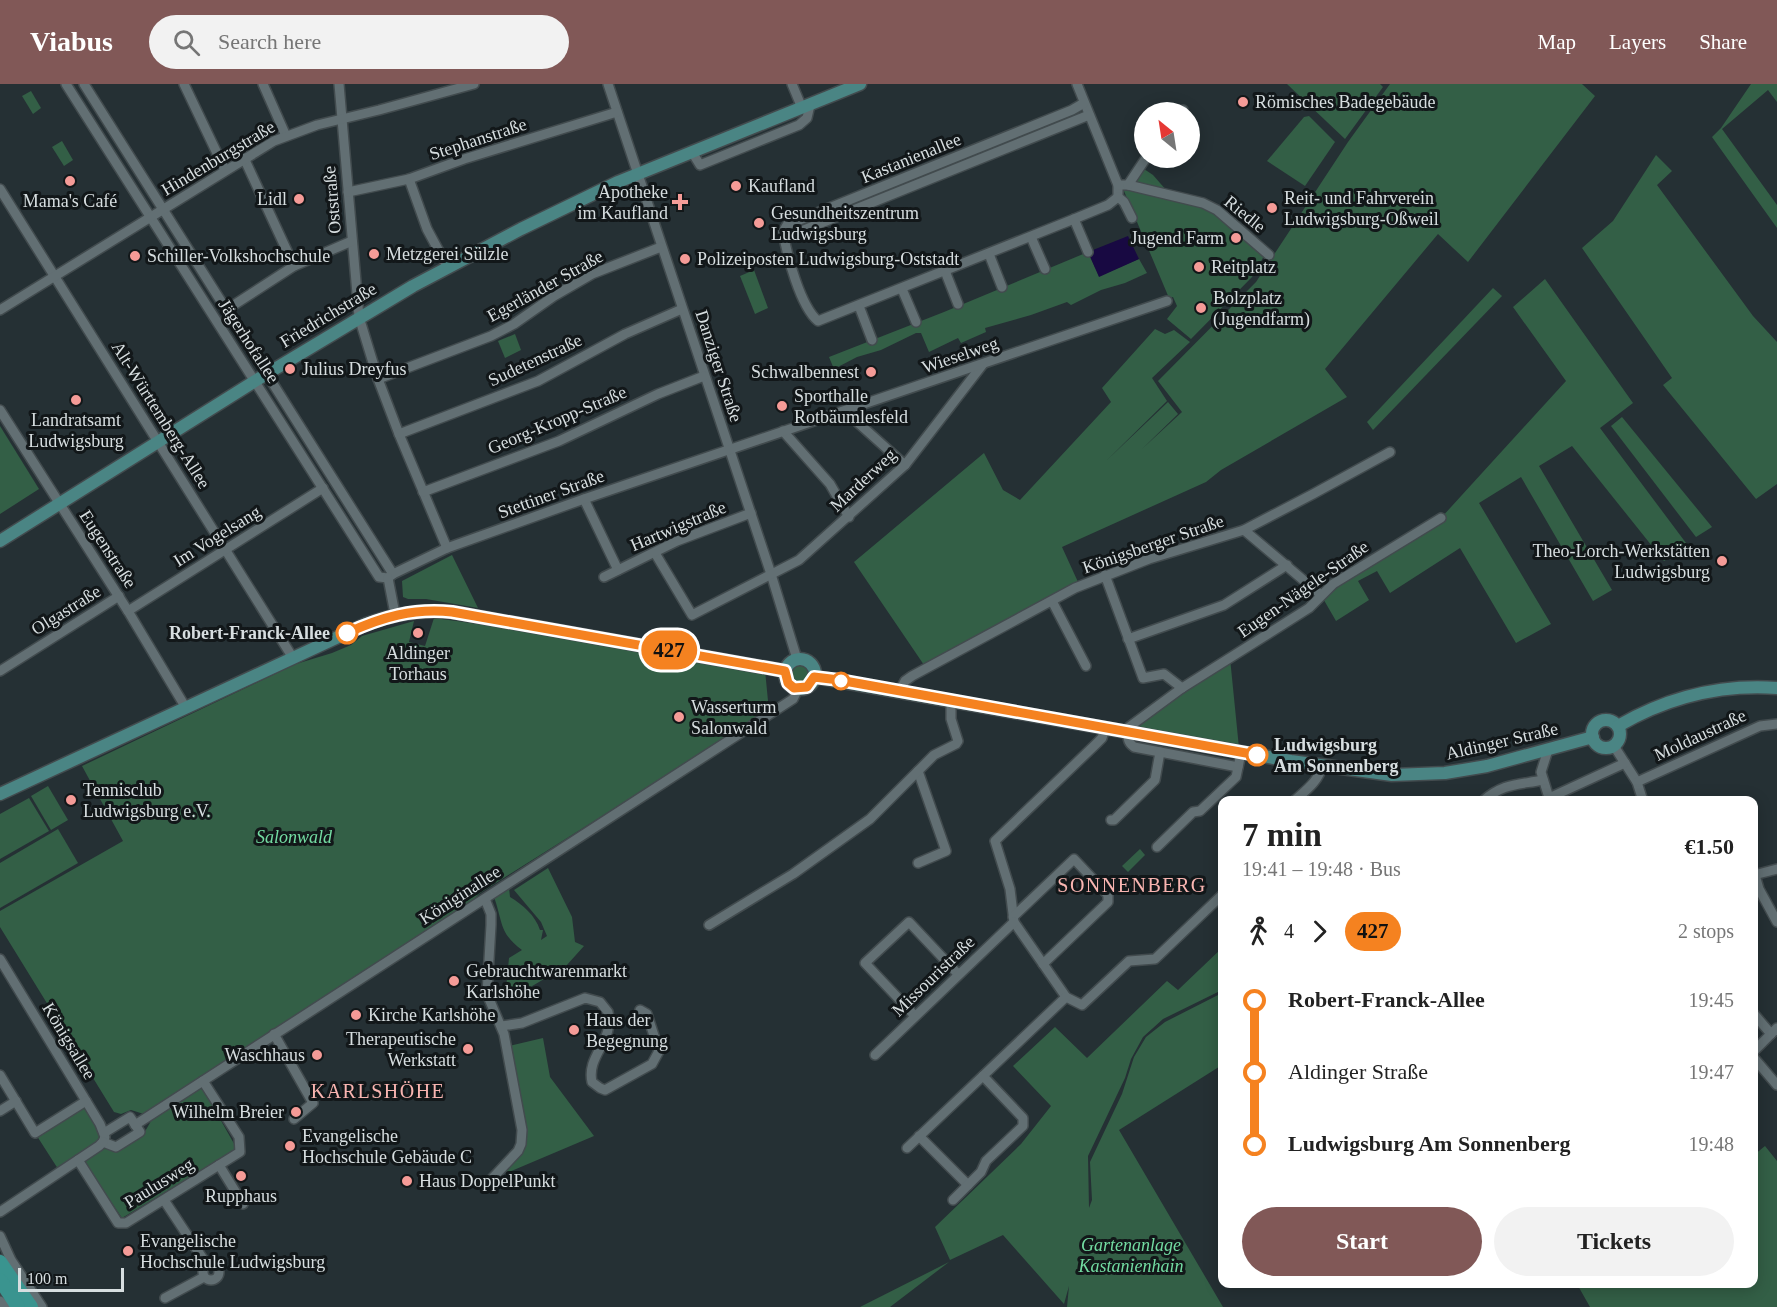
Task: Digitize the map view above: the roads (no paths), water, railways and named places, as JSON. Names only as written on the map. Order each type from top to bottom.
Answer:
[{"type":"highway","points":[[0,1262],[31,1307]]},
{"type":"highway","points":[[0,1280],[18,1307]]},
{"type":"main road","name":"Friedrichstraße","points":[[0,542],[359,317],[521,229],[637,173],[860,84]]},
{"type":"main road","points":[[0,794],[366,624],[395,614],[431,610],[452,612],[785,671]]},
{"type":"main road","points":[[797,659],[809,662],[814,669],[814,677],[807,687],[798,689],[788,683],[785,671],[789,663],[797,659]]},
{"type":"main road","name":"Aldinger Straße","points":[[814,677],[1129,731],[1240,753],[1392,775],[1445,773],[1487,766],[1593,737]]},
{"type":"main road","points":[[1618,726],[1650,708],[1692,694],[1733,688],[1777,688]]},
{"type":"main road","points":[[1600,721],[1612,721],[1618,726],[1620,734],[1614,746],[1601,747],[1593,737],[1594,728],[1600,721]]},
{"type":"street","name":"Jägerhofallee","points":[[66,84],[150,218],[261,377],[390,576],[395,614]]},
{"type":"street","name":"Jägerhofallee","points":[[84,84],[165,209],[226,310],[323,488],[380,578],[390,576]]},
{"type":"street","points":[[184,84],[225,170]]},
{"type":"street","points":[[263,84],[286,136]]},
{"type":"street","name":"Oststraße","points":[[339,84],[359,317],[378,379],[447,548]]},
{"type":"street","name":"Hindenburgstraße","points":[[0,310],[244,158],[286,136],[341,118],[474,84]]},
{"type":"street","name":"Danziger Straße","points":[[608,84],[751,513],[797,659]]},
{"type":"street","points":[[792,84],[806,107]]},
{"type":"street","points":[[1077,84],[1089,115],[1123,185]]},
{"type":"street","name":"Kastanienallee","points":[[1084,103],[1072,111],[787,225],[783,231],[784,238],[1089,115]]},
{"type":"street","name":"Stephanstraße","points":[[348,192],[409,180],[464,159],[617,112]]},
{"type":"street","name":"Kastanienallee","points":[[978,148],[982,159]]},
{"type":"street","points":[[244,158],[294,266]]},
{"type":"street","points":[[784,238],[795,277],[815,320],[818,321],[1108,205],[1118,197],[1123,185],[1137,168]]},
{"type":"street","points":[[409,180],[427,229],[448,268]]},
{"type":"street","name":"Riedle","points":[[1123,185],[1203,203],[1217,210],[1269,255]]},
{"type":"street","name":"Alt-Württemberg-Allee","points":[[0,189],[293,658]]},
{"type":"street","name":"Kastanienallee","points":[[856,197],[860,208]]},
{"type":"street","points":[[1118,197],[1124,202],[1132,218]]},
{"type":"street","points":[[1074,219],[1088,252]]},
{"type":"street","points":[[1031,237],[1045,269]]},
{"type":"street","points":[[226,310],[294,266],[352,241]]},
{"type":"street","name":"Egerländer Straße","points":[[378,379],[492,336],[592,274],[661,247]]},
{"type":"street","points":[[988,254],[1002,287]]},
{"type":"street","points":[[945,271],[958,304]]},
{"type":"street","points":[[902,289],[916,322]]},
{"type":"street","name":"Wieselweg","points":[[729,449],[1167,301]]},
{"type":"street","points":[[859,306],[872,340]]},
{"type":"street","name":"Sudetenstraße","points":[[399,434],[538,381],[625,334],[682,309]]},
{"type":"street","name":"Marderweg","points":[[655,553],[692,615],[799,560],[905,465],[984,364]]},
{"type":"street","name":"Georg-Kropp-Straße","points":[[423,492],[559,441],[658,393],[704,376]]},
{"type":"street","name":"Eugenstraße","points":[[0,410],[129,611],[186,708]]},
{"type":"street","points":[[844,411],[905,465]]},
{"type":"street","points":[[783,431],[830,484],[849,517]]},
{"type":"street","name":"Stettiner Straße","points":[[390,576],[447,548],[729,449]]},
{"type":"street","name":"Königsberger Straße","points":[[900,691],[905,681],[912,676],[1105,575],[1244,530],[1390,452]]},
{"type":"street","name":"Im Vogelsang","points":[[129,611],[323,488]]},
{"type":"street","name":"Hartwigstraße","points":[[584,499],[618,570]]},
{"type":"street","name":"Hartwigstraße","points":[[604,577],[677,541],[751,513]]},
{"type":"street","name":"Eugen-Nägele-Straße","points":[[1129,731],[1131,724],[1182,688],[1309,608],[1333,584],[1441,518]]},
{"type":"street","points":[[1244,530],[1321,595]]},
{"type":"street","points":[[1128,639],[1224,605],[1287,565]]},
{"type":"street","points":[[1105,575],[1143,678],[1164,674],[1182,688]]},
{"type":"street","name":"Olgastraße","points":[[0,671],[119,596]]},
{"type":"street","points":[[1052,601],[1086,666]]},
{"type":"street","name":"Königinallee","points":[[135,1125],[793,699],[798,689]]},
{"type":"street","points":[[709,925],[793,874],[870,819],[934,754],[958,741],[951,719],[951,700]]},
{"type":"street","name":"Moldaustraße","points":[[1637,782],[1760,726],[1777,724]]},
{"type":"street","points":[[1105,728],[1102,738],[995,841],[1010,889],[1013,919],[1066,997],[1082,1005],[1129,961],[1155,959],[1218,899]]},
{"type":"street","points":[[1129,731],[1129,744],[1134,747],[1238,767]]},
{"type":"street","points":[[1614,746],[1637,782],[1641,796]]},
{"type":"street","points":[[1548,750],[1542,766],[1548,796]]},
{"type":"street","points":[[1111,820],[1114,820],[1155,780],[1160,752]]},
{"type":"street","points":[[1157,847],[1193,812],[1200,811],[1236,777],[1240,753]]},
{"type":"street","points":[[1557,796],[1625,763]]},
{"type":"street","points":[[1299,796],[1315,781],[1322,766]]},
{"type":"street","points":[[918,771],[946,851],[918,862]]},
{"type":"street","points":[[1488,796],[1502,787],[1543,780]]},
{"type":"street","name":"Missouristraße","points":[[875,1056],[1074,859],[1108,895],[1108,902],[1043,964]]},
{"type":"street","points":[[1758,874],[1777,868]]},
{"type":"street","points":[[1758,884],[1777,922]]},
{"type":"street","points":[[485,899],[491,914],[487,994],[502,1026],[522,1122],[522,1137],[518,1151],[485,1186]]},
{"type":"street","points":[[915,1016],[865,963],[909,922],[958,974]]},
{"type":"street","name":"Königsallee","points":[[0,959],[4,974],[86,1101],[103,1137]]},
{"type":"street","points":[[907,1148],[1066,997]]},
{"type":"street","points":[[502,1026],[522,1023],[585,998],[600,1002],[609,1012],[609,1028],[590,1071],[592,1082],[606,1090],[652,1064],[659,1051],[647,1014],[640,1010]]},
{"type":"street","points":[[1758,1017],[1774,1031],[1758,1047]]},
{"type":"street","points":[[274,1034],[313,1103],[294,1119]]},
{"type":"street","points":[[1758,1063],[1777,1085]]},
{"type":"street","points":[[0,1075],[35,1133],[86,1101]]},
{"type":"street","points":[[953,1200],[981,1172],[986,1161],[1023,1126],[1023,1118],[983,1076]]},
{"type":"street","name":"Paulusweg","points":[[78,1160],[118,1223],[126,1223],[240,1152],[239,1137],[203,1081]]},
{"type":"street","points":[[0,1111],[16,1101]]},
{"type":"street","name":"Königinallee","points":[[0,1212],[99,1146],[103,1137],[130,1117],[140,1132],[116,1147],[103,1137]]},
{"type":"street","points":[[919,1136],[968,1185]]},
{"type":"street","name":"Paulusweg","points":[[219,1165],[243,1204]]},
{"type":"street","points":[[164,1200],[207,1265]]},
{"type":"street","points":[[0,1236],[11,1260],[42,1307]]},
{"type":"street","points":[[204,1277],[212,1281],[216,1280],[219,1274],[216,1266],[207,1265]]},
{"type":"street","points":[[204,1277],[203,1270],[207,1265]]},
{"type":"street","points":[[165,1298],[204,1277]]},
{"type":"street","points":[[0,1301],[6,1307]]},
{"type":"place","name":"Römisches Badegebäude","points":[[1243,102]]},
{"type":"place","name":"Mama's Café","points":[[70,181]]},
{"type":"place","name":"Kaufland","points":[[736,186]]},
{"type":"place","name":"Lidl","points":[[299,199]]},
{"type":"place","name":"Apotheke im Kaufland","points":[[680,202]]},
{"type":"place","name":"Reit- und Fahrverein Ludwigsburg-Oßweil","points":[[1272,208]]},
{"type":"place","name":"Gesundheitszentrum Ludwigsburg","points":[[759,223]]},
{"type":"place","name":"Jugend Farm","points":[[1236,238]]},
{"type":"place","name":"Metzgerei Sülzle","points":[[374,254]]},
{"type":"place","name":"Schiller-Volkshochschule","points":[[135,256]]},
{"type":"place","name":"Polizeiposten Ludwigsburg-Oststadt","points":[[685,259]]},
{"type":"place","name":"Reitplatz","points":[[1199,267]]},
{"type":"place","name":"Bolzplatz (Jugendfarm)","points":[[1201,308]]},
{"type":"place","name":"Julius Dreyfus","points":[[290,369]]},
{"type":"place","name":"Schwalbennest","points":[[871,372]]},
{"type":"place","name":"Landratsamt Ludwigsburg","points":[[76,400]]},
{"type":"place","name":"Sporthalle Rotbäumlesfeld","points":[[782,406]]},
{"type":"place","name":"Theo-Lorch-Werkstätten Ludwigsburg","points":[[1722,561]]},
{"type":"place","name":"Robert-Franck-Allee","points":[[347,633]]},
{"type":"place","name":"Aldinger Torhaus","points":[[418,633]]},
{"type":"place","name":"Wasserturm Salonwald","points":[[679,717]]},
{"type":"place","name":"Ludwigsburg Am Sonnenberg","points":[[1257,755]]},
{"type":"place","name":"Tennisclub Ludwigsburg e.V.","points":[[71,800]]},
{"type":"place","name":"Gebrauchtwarenmarkt Karlshöhe","points":[[454,981]]},
{"type":"place","name":"Kirche Karlshöhe","points":[[356,1015]]},
{"type":"place","name":"Haus der Begegnung","points":[[574,1030]]},
{"type":"place","name":"Therapeutische Werkstatt","points":[[468,1049]]},
{"type":"place","name":"Waschhaus","points":[[317,1055]]},
{"type":"place","name":"Wilhelm Breier","points":[[296,1112]]},
{"type":"place","name":"Evangelische Hochschule Gebäude C","points":[[290,1146]]},
{"type":"place","name":"Rupphaus","points":[[241,1176]]},
{"type":"place","name":"Haus DoppelPunkt","points":[[407,1181]]},
{"type":"place","name":"Evangelische Hochschule Ludwigsburg","points":[[128,1251]]},
{"type":"district","name":"SONNENBERG","points":[[1132,885]]},
{"type":"district","name":"KARLSHÖHE","points":[[378,1091]]},
{"type":"park label","name":"Salonwald","points":[[294,837]]},
{"type":"park label","name":"Gartenanlage Kastanienhain","points":[[1131,1255]]}]
